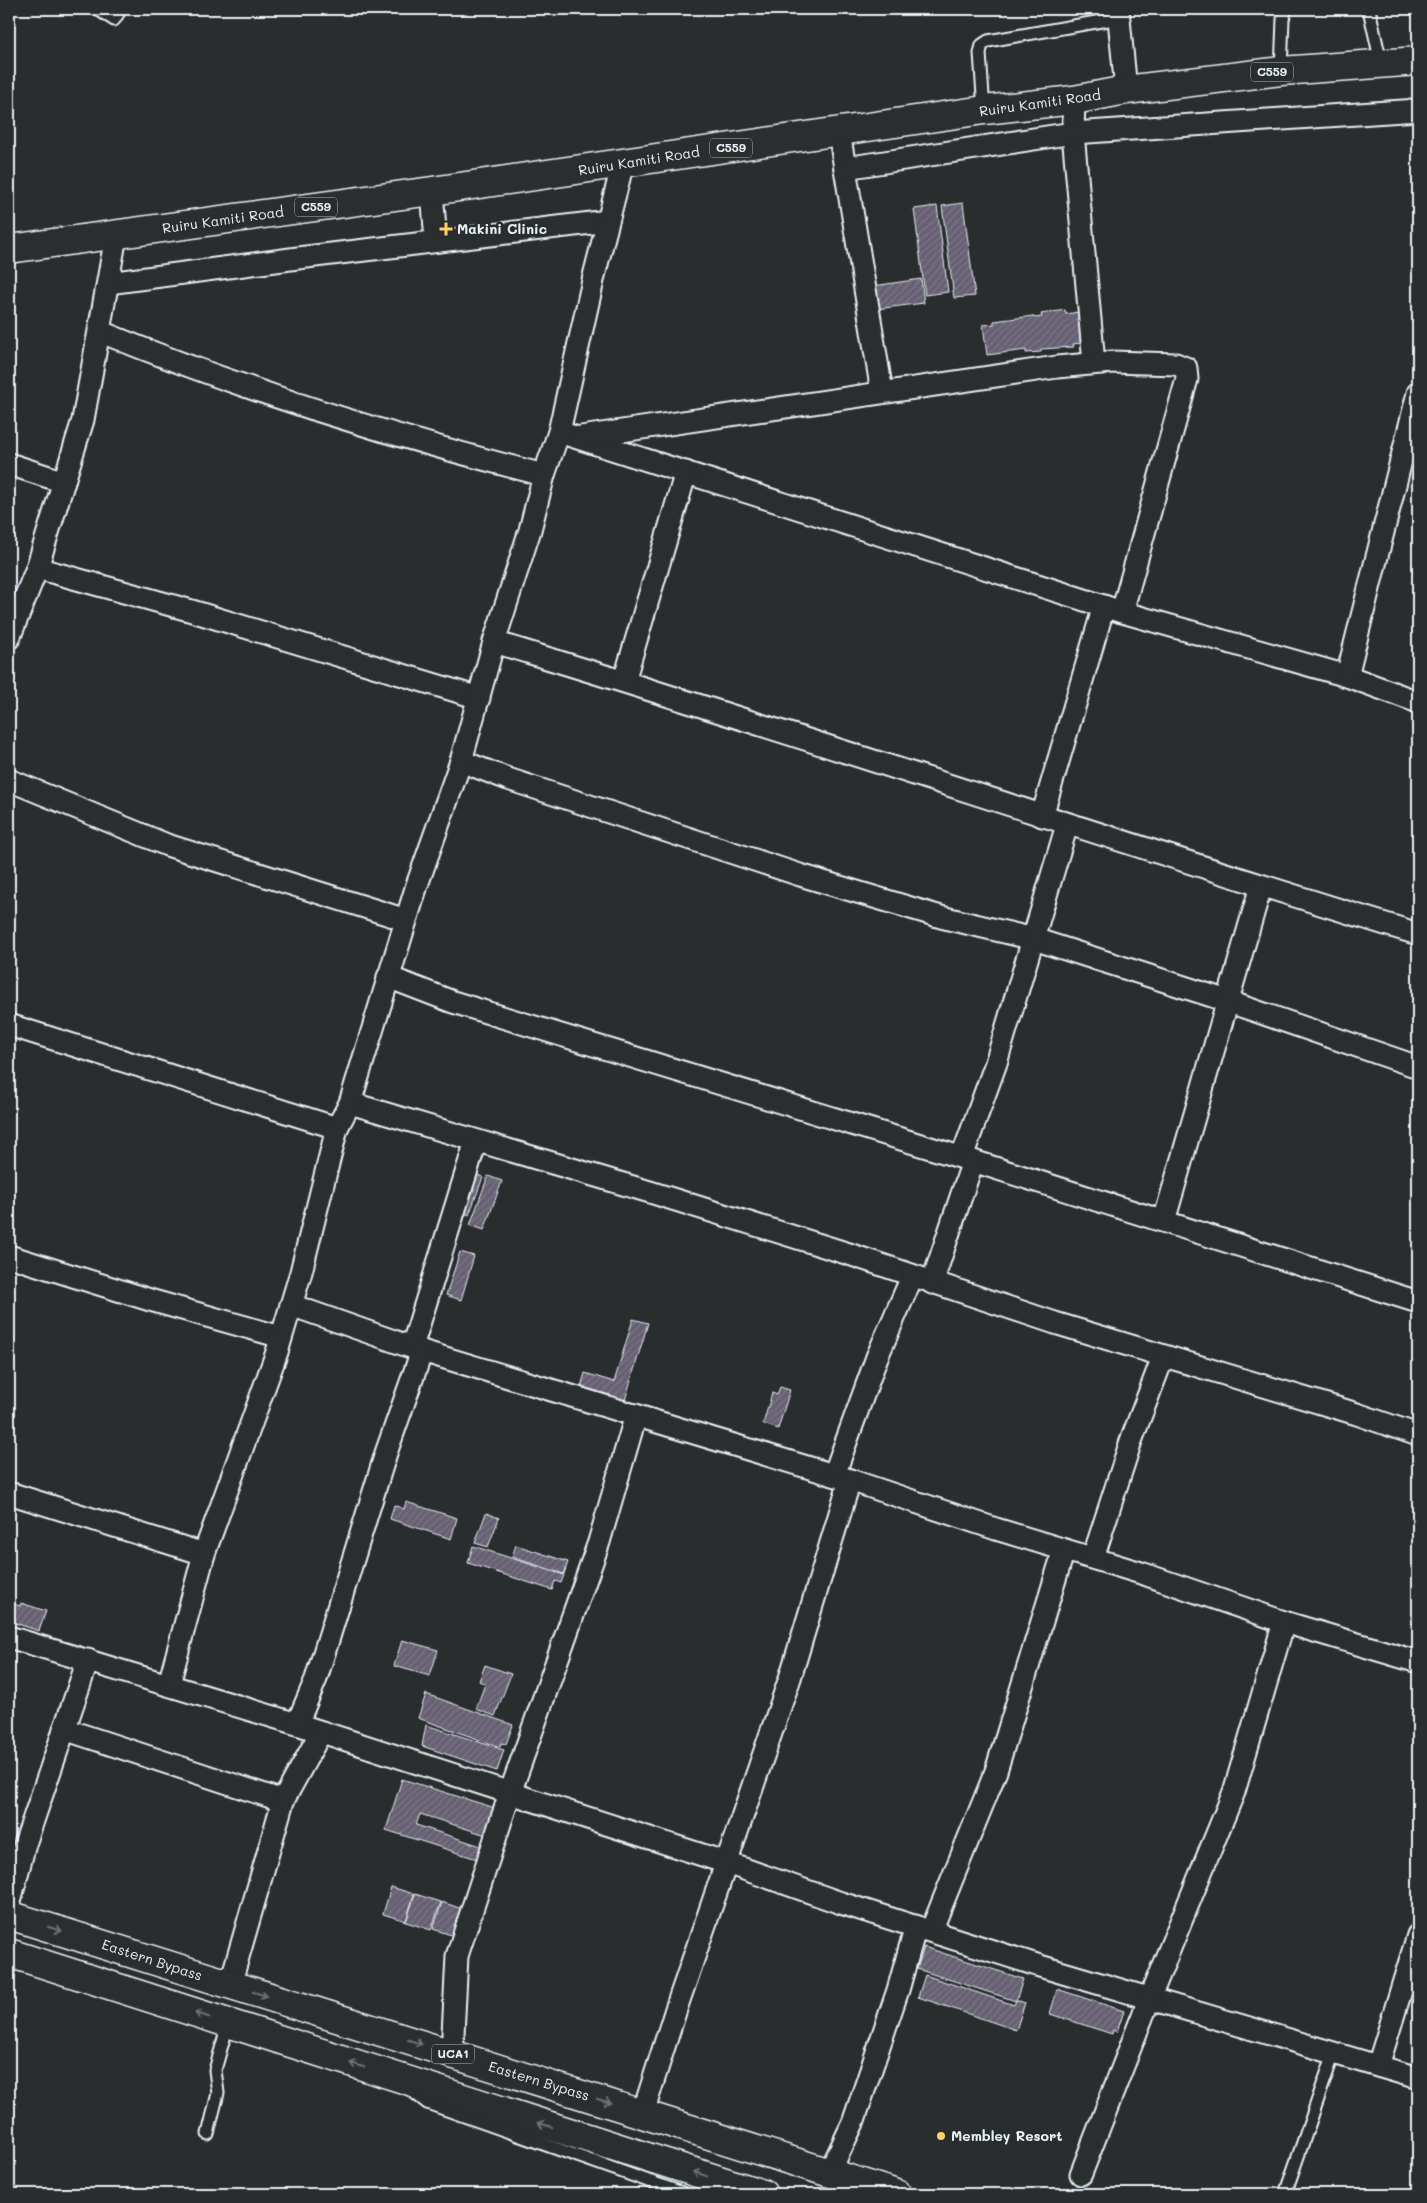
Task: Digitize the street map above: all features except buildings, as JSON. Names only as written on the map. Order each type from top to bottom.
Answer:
[{"type":"main road","name":"Ruiru Kamiti Road","points":[[9,249],[116,236],[188,224],[432,191],[984,110],[1074,100],[1126,90],[1281,71],[1418,61]]},
{"type":"main road","name":"Eastern Bypass","points":[[9,1914],[896,2194]]},
{"type":"main road","points":[[9,1953],[763,2194]]},
{"type":"street","points":[[1118,14],[1126,90]]},
{"type":"street","points":[[1074,100],[1073,133],[1094,364]]},
{"type":"street","points":[[845,168],[1073,133],[1418,110]]},
{"type":"street","points":[[839,132],[882,392]]},
{"type":"street","points":[[169,1684],[204,1554],[291,1305],[337,1128],[350,1103],[406,920],[461,761],[494,642],[530,530],[544,475],[568,435],[608,221],[623,163]]},
{"type":"street","points":[[432,191],[436,241]]},
{"type":"street","points":[[108,283],[608,221]]},
{"type":"street","points":[[9,638],[37,568],[83,420],[116,236]]},
{"type":"street","points":[[100,332],[186,366],[360,423],[461,454],[544,475]]},
{"type":"street","points":[[568,435],[1057,367],[1094,364],[1176,364],[1186,368],[1187,379],[1113,609],[1042,816]]},
{"type":"street","points":[[1347,676],[1418,393]]},
{"type":"street","points":[[568,435],[1113,609],[1347,676],[1418,702]]},
{"type":"street","points":[[9,464],[64,482]]},
{"type":"street","points":[[624,681],[686,472]]},
{"type":"street","points":[[37,568],[192,611],[478,698]]},
{"type":"street","points":[[494,642],[624,681],[1067,825],[1418,934]]},
{"type":"street","points":[[461,761],[534,788],[800,875],[941,917],[1034,939],[1228,1002],[1418,1067]]},
{"type":"street","points":[[9,780],[176,848],[406,920]]},
{"type":"street","points":[[932,1283],[1067,825]]},
{"type":"street","points":[[1164,1221],[1261,886]]},
{"type":"street","points":[[388,977],[453,1002],[967,1159],[1418,1302]]},
{"type":"street","points":[[9,1025],[337,1128]]},
{"type":"street","points":[[350,1103],[650,1192],[849,1254],[912,1277],[1163,1357],[1357,1414],[1418,1435]]},
{"type":"street","points":[[297,1724],[316,1679],[386,1453],[476,1141]]},
{"type":"street","points":[[9,1256],[150,1300],[281,1336]]},
{"type":"street","points":[[643,2113],[676,2009],[790,1678],[842,1478],[877,1357],[912,1277]]},
{"type":"street","points":[[291,1305],[417,1349],[842,1478],[1093,1558],[1284,1622],[1418,1662]]},
{"type":"street","points":[[1093,1558],[1131,1441],[1163,1357]]},
{"type":"street","points":[[452,2054],[457,1956],[510,1793],[599,1542],[636,1415]]},
{"type":"street","points":[[9,1493],[204,1554]]},
{"type":"street","points":[[829,2173],[853,2123],[898,1990],[923,1929],[996,1771],[1064,1550]]},
{"type":"street","points":[[1081,2174],[1150,1997],[1234,1792],[1284,1622]]},
{"type":"street","points":[[9,1637],[297,1724],[727,1863],[841,1903],[923,1929],[1418,2078]]},
{"type":"street","points":[[9,1905],[17,1841],[64,1729],[88,1660]]},
{"type":"street","points":[[64,1729],[283,1801]]},
{"type":"street","points":[[230,1985],[283,1801],[321,1732]]},
{"type":"street","points":[[1378,2066],[1418,1935]]},
{"type":"lane","points":[[97,9],[114,20],[121,9]]},
{"type":"lane","points":[[1281,71],[1283,19],[1286,9]]},
{"type":"lane","points":[[1369,9],[1381,64]]},
{"type":"lane","points":[[984,110],[980,53],[982,45],[988,41],[1118,14]]},
{"type":"lane","points":[[208,2134],[218,2093],[215,2070],[228,2024]]},
{"type":"lane","points":[[1285,2194],[1334,2053]]},
{"type":"lane","points":[[397,2078],[426,2104],[685,2194]]},
{"type":"place","name":"Makini Clinic","points":[[446,229]]},
{"type":"place","name":"Membley Resort","points":[[941,2136]]}]
